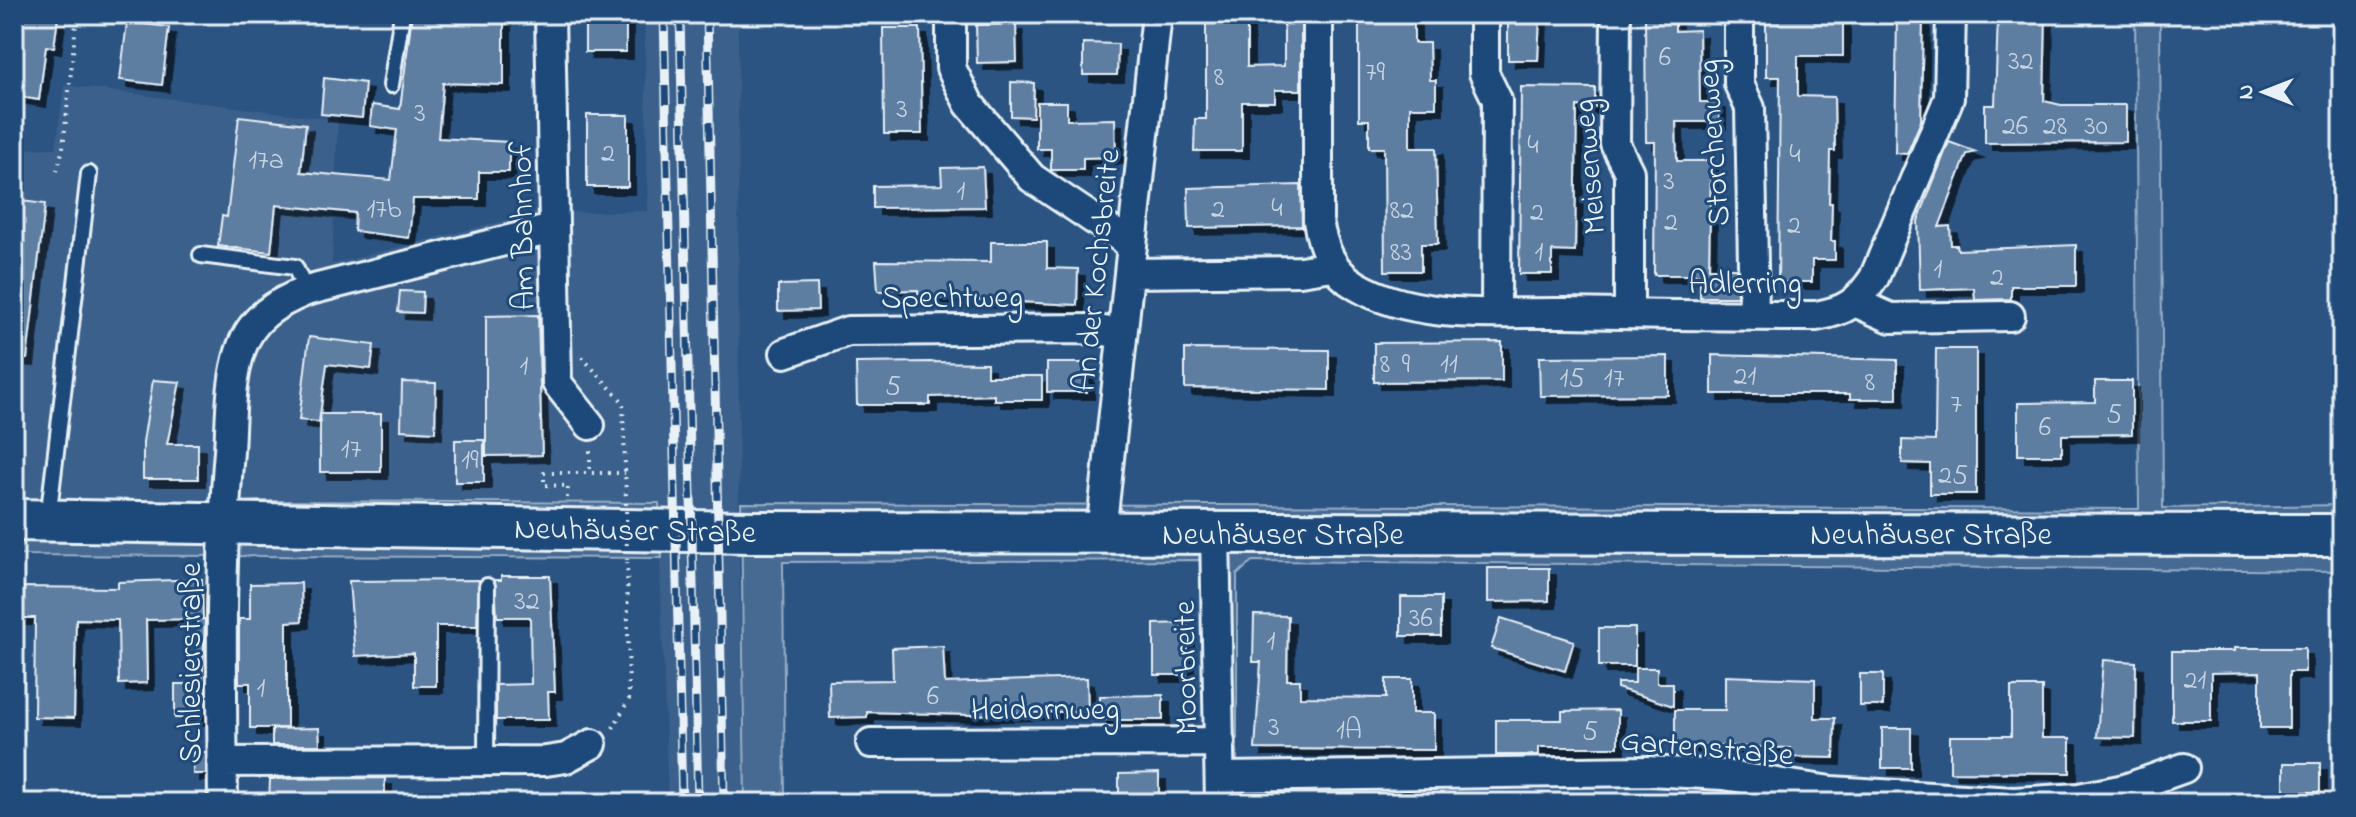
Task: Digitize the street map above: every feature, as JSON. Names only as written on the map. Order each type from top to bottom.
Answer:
[{"type":"main road","name":"Neuhäuser Straße","points":[[31,519],[224,524],[1101,533],[2342,535]]},
{"type":"street","name":"Am Bahnhof","points":[[550,14],[557,383],[590,425]]},
{"type":"street","points":[[951,14],[951,68],[969,104],[1032,178],[1131,259],[1300,271],[1333,266],[1322,246],[1318,221],[1318,14]]},
{"type":"street","name":"An der Kochsbreite","points":[[1101,533],[1157,14]]},
{"type":"street","points":[[1484,14],[1484,73],[1497,100],[1496,312]]},
{"type":"street","name":"Meisenweg","points":[[1616,14],[1615,144],[1629,172],[1629,314]]},
{"type":"street","name":"Storchenweg","points":[[1739,14],[1739,84],[1750,108],[1754,316]]},
{"type":"street","points":[[1951,14],[1949,98],[1874,278],[1857,303],[1891,318],[2010,316]]},
{"type":"street","points":[[224,524],[233,392],[241,350],[254,323],[276,304],[306,291],[552,229]]},
{"type":"street","name":"Adlerring","points":[[1333,266],[1354,285],[1379,297],[1443,310],[1816,316],[1841,312],[1857,303]]},
{"type":"street","name":"Spechtweg","points":[[785,353],[848,331],[1092,329],[1122,334]]},
{"type":"street","name":"Schlesierstraße","points":[[223,803],[224,524]]},
{"type":"street","name":"Moorbreite","points":[[1215,532],[1220,790]]},
{"type":"street","name":"Heidornweg","points":[[871,743],[1220,742]]},
{"type":"street","points":[[222,762],[546,761],[566,758],[592,744]]},
{"type":"street","name":"Gartenstraße","points":[[1220,790],[1648,771],[1723,775],[1831,791],[2014,802],[2079,798],[2125,789],[2184,768]]},
{"type":"lane","points":[[391,85],[402,14]]},
{"type":"lane","points":[[31,519],[89,174]]},
{"type":"lane","points":[[201,255],[295,267],[306,291]]},
{"type":"lane","points":[[486,760],[487,586]]},
{"type":"path","points":[[57,171],[63,148],[77,14]]},
{"type":"path","points":[[581,356],[623,402],[626,503],[629,699],[615,727],[592,744]]},
{"type":"path","points":[[568,498],[568,486],[544,485],[544,473],[625,473]]},
{"type":"shaded area","points":[[644,14],[738,14],[739,561],[745,803],[668,803],[658,503],[258,501],[175,508],[14,504],[14,149],[56,148],[64,85],[338,120],[332,264],[534,213],[648,211]]},
{"type":"shaded area","points":[[2135,14],[2160,14],[2163,508],[2342,505],[2342,571],[1252,561],[1237,575],[1237,803],[1206,803],[1202,560],[783,562],[785,803],[745,803],[741,503],[2139,509]]},
{"type":"shaded area","points":[[258,501],[659,503],[662,558],[14,555],[14,504],[175,508]]},
{"type":"building","points":[[15,14],[58,18],[54,47],[46,46],[39,100],[14,96]]},
{"type":"building","points":[[412,14],[504,14],[504,85],[443,83],[438,138],[509,142],[509,172],[479,172],[479,199],[413,199],[409,238],[354,231],[355,213],[276,205],[271,252],[218,246],[222,216],[227,217],[239,116],[306,124],[301,172],[391,180],[397,130],[370,126],[372,105],[400,109]]},
{"type":"building","points":[[585,14],[626,14],[626,52],[585,52]]},
{"type":"building","points":[[1206,14],[1247,14],[1247,67],[1284,66],[1284,14],[1301,14],[1301,90],[1275,90],[1275,102],[1242,102],[1242,151],[1194,151],[1195,119],[1206,119]]},
{"type":"building","points":[[1359,14],[1414,14],[1414,43],[1429,43],[1430,80],[1436,80],[1436,107],[1410,107],[1410,148],[1436,148],[1438,244],[1421,244],[1421,271],[1385,271],[1384,148],[1369,148],[1369,120],[1359,120]]},
{"type":"building","points":[[1508,14],[1540,14],[1538,60],[1508,60]]},
{"type":"building","points":[[1645,14],[1675,14],[1675,31],[1699,30],[1700,102],[1719,102],[1719,122],[1676,122],[1677,161],[1711,161],[1709,268],[1736,268],[1737,297],[1700,297],[1700,275],[1654,275],[1655,142],[1646,142]]},
{"type":"building","points":[[1766,14],[1843,14],[1843,56],[1798,56],[1798,96],[1834,97],[1835,151],[1830,151],[1829,203],[1832,203],[1831,241],[1835,241],[1835,260],[1812,260],[1812,282],[1778,282],[1780,77],[1766,77]]},
{"type":"building","points":[[1897,14],[1923,14],[1921,121],[1907,154],[1895,153]]},
{"type":"building","points":[[1998,14],[2046,14],[2044,101],[2061,105],[2126,105],[2126,142],[1985,143],[1985,105],[1995,105]]},
{"type":"building","points":[[127,22],[169,27],[162,85],[120,80]]},
{"type":"building","points":[[1016,24],[1017,62],[977,63],[976,25]]},
{"type":"building","points":[[883,28],[920,28],[922,134],[884,134]]},
{"type":"building","points":[[1083,43],[1118,44],[1117,75],[1083,75]]},
{"type":"building","points":[[324,78],[365,83],[362,118],[321,114]]},
{"type":"building","points":[[1011,82],[1034,83],[1033,117],[1011,116]]},
{"type":"building","points":[[1521,87],[1595,88],[1595,107],[1577,106],[1575,252],[1552,251],[1552,274],[1519,274]]},
{"type":"building","points":[[1037,102],[1067,102],[1067,120],[1115,119],[1116,157],[1083,158],[1083,170],[1051,170],[1051,149],[1037,149]]},
{"type":"building","points":[[587,115],[628,115],[628,187],[587,187]]},
{"type":"building","points":[[1949,142],[1976,152],[1967,154],[1939,227],[1950,226],[1951,245],[1957,245],[1958,250],[2076,245],[2076,286],[2011,286],[2011,299],[1975,300],[1974,288],[1920,290],[1918,221]]},
{"type":"building","points":[[983,167],[985,207],[873,208],[873,186],[942,185],[941,168]]},
{"type":"building","points":[[1301,185],[1302,226],[1189,228],[1188,188]]},
{"type":"building","points":[[14,200],[45,204],[27,359],[14,358]]},
{"type":"building","points":[[991,242],[1047,242],[1047,268],[1078,269],[1077,305],[918,297],[918,290],[878,291],[876,261],[991,262]]},
{"type":"building","points":[[817,284],[818,310],[778,311],[778,285]]},
{"type":"building","points":[[400,291],[423,292],[422,313],[398,312]]},
{"type":"building","points":[[538,315],[542,455],[486,456],[486,316]]},
{"type":"building","points":[[309,337],[374,345],[371,369],[327,364],[319,422],[299,420]]},
{"type":"building","points":[[1502,342],[1502,381],[1374,382],[1374,343]]},
{"type":"building","points":[[1185,349],[1329,350],[1329,390],[1185,388]]},
{"type":"building","points":[[1936,349],[1976,349],[1976,494],[1930,494],[1930,464],[1902,463],[1902,440],[1935,441]]},
{"type":"building","points":[[1712,355],[1897,360],[1897,399],[1850,399],[1850,394],[1712,394]]},
{"type":"building","points":[[1668,356],[1668,395],[1540,396],[1539,357]]},
{"type":"building","points":[[856,363],[987,363],[987,376],[1042,376],[1042,400],[994,400],[994,395],[930,397],[930,405],[857,405]]},
{"type":"building","points":[[1047,363],[1087,363],[1087,392],[1047,392]]},
{"type":"building","points":[[153,380],[180,382],[167,444],[198,444],[198,479],[143,479],[143,442]]},
{"type":"building","points":[[2095,381],[2132,381],[2132,434],[2062,435],[2062,455],[2018,455],[2018,403],[2095,402]]},
{"type":"building","points":[[402,382],[436,383],[435,432],[401,430]]},
{"type":"building","points":[[320,414],[381,414],[381,472],[320,472]]},
{"type":"building","points":[[455,440],[484,440],[484,482],[455,482]]},
{"type":"building","points":[[1488,568],[1549,568],[1549,601],[1488,602]]},
{"type":"building","points":[[501,576],[550,576],[555,692],[548,692],[549,720],[496,720],[496,685],[531,684],[530,617],[497,617],[495,580],[501,580]]},
{"type":"building","points":[[202,579],[203,619],[146,620],[147,683],[119,684],[118,620],[76,619],[74,718],[34,717],[35,618],[18,618],[18,587],[118,588],[118,582]]},
{"type":"building","points":[[479,580],[477,626],[436,626],[436,686],[414,686],[414,653],[355,656],[349,581]]},
{"type":"building","points":[[301,583],[302,621],[287,622],[287,728],[250,728],[250,683],[239,683],[239,619],[250,619],[250,584]]},
{"type":"building","points":[[1401,597],[1441,597],[1441,636],[1401,636]]},
{"type":"building","points":[[1254,615],[1288,616],[1287,680],[1300,680],[1300,697],[1386,698],[1386,679],[1412,679],[1412,713],[1434,713],[1434,750],[1255,749],[1261,662],[1253,662]]},
{"type":"building","points":[[1501,618],[1574,641],[1565,671],[1491,648]]},
{"type":"building","points":[[197,619],[205,619],[201,718],[175,718],[175,684],[198,684]]},
{"type":"building","points":[[1187,623],[1187,675],[1154,675],[1154,624]]},
{"type":"building","points":[[1599,628],[1635,628],[1635,666],[1599,666]]},
{"type":"building","points":[[943,646],[945,683],[1087,678],[1088,711],[971,715],[867,712],[867,717],[830,718],[829,681],[893,680],[892,648]]},
{"type":"building","points":[[2234,648],[2305,648],[2305,672],[2289,672],[2289,728],[2260,728],[2260,672],[2211,673],[2211,721],[2172,721],[2172,651],[2234,651]]},
{"type":"building","points":[[2103,660],[2136,662],[2135,738],[2097,737]]},
{"type":"building","points":[[1635,668],[1657,668],[1657,683],[1673,683],[1673,706],[1617,688],[1617,683],[1635,683]]},
{"type":"building","points":[[1860,674],[1883,674],[1883,706],[1860,706]]},
{"type":"building","points":[[1725,676],[1815,679],[1815,718],[1835,718],[1834,758],[1790,757],[1790,748],[1675,745],[1675,710],[1725,710]]},
{"type":"building","points":[[2011,687],[2042,687],[2042,738],[2070,738],[2070,773],[1950,772],[1950,736],[2011,736]]},
{"type":"building","points":[[1163,695],[1163,720],[1100,720],[1100,696]]},
{"type":"building","points":[[1618,710],[1618,747],[1539,747],[1539,755],[1496,755],[1496,720],[1562,720],[1562,711]]},
{"type":"building","points":[[319,728],[320,745],[272,745],[272,729]]},
{"type":"building","points":[[1882,728],[1911,728],[1911,768],[1882,768]]},
{"type":"building","points":[[193,752],[206,752],[206,774],[193,774]]},
{"type":"building","points":[[2284,763],[2320,763],[2320,792],[2284,792]]},
{"type":"building","points":[[1159,773],[1159,803],[1119,803],[1119,774]]},
{"type":"building","points":[[385,778],[385,803],[269,803],[270,779]]},
{"type":"railway","points":[[664,14],[682,803]]},
{"type":"railway","points":[[680,14],[698,803]]},
{"type":"railway","points":[[707,14],[724,803]]}]
